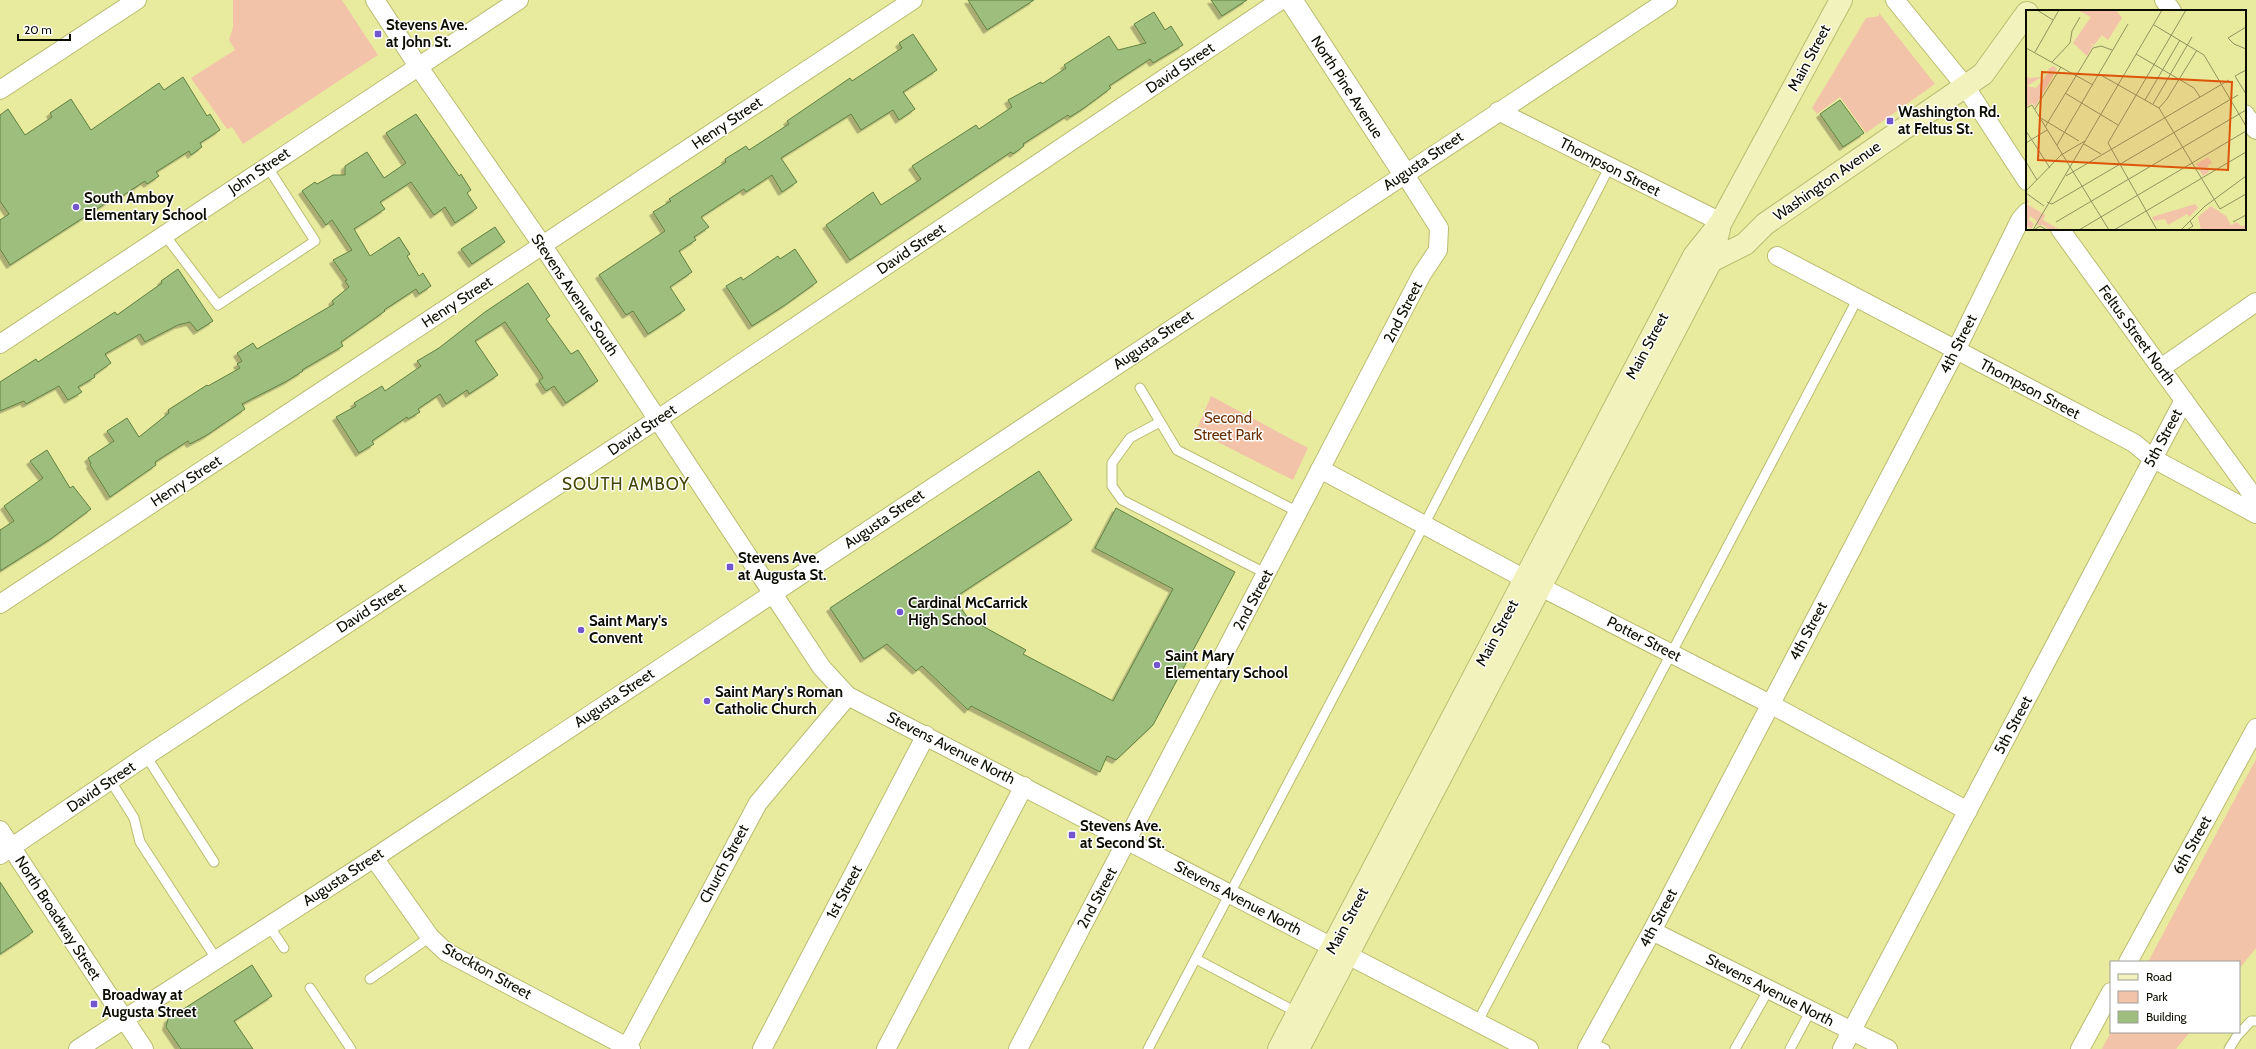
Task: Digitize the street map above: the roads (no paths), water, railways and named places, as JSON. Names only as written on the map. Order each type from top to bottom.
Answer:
[{"type":"main road","name":"Main Street","points":[[1298,1049],[1339,952],[1532,583],[1694,256],[1721,222],[1841,0]]},
{"type":"main road","name":"Washington Avenue","points":[[2029,10],[2036,0]]},
{"type":"main road","name":"Washington Avenue","points":[[1721,222],[1765,224],[1983,74],[2026,15]]},
{"type":"main road","name":"Main Street","points":[[1532,583],[1711,261],[1721,222]]},
{"type":"main road","points":[[1711,261],[1745,244],[1765,224]]},
{"type":"main road","name":"Main Street","points":[[1279,1049],[1298,1013],[1339,952]]},
{"type":"street","points":[[0,90],[137,0]]},
{"type":"street","name":"Stevens Avenue South","points":[[375,0],[418,66],[543,246],[772,593]]},
{"type":"street","name":"John Street","points":[[0,344],[518,0]]},
{"type":"street","name":"Henry Street","points":[[0,604],[913,0]]},
{"type":"street","name":"David Street","points":[[6,851],[146,756],[658,419],[1281,0]]},
{"type":"street","name":"North Pine Avenue","points":[[1290,0],[1404,174]]},
{"type":"street","name":"Augusta Street","points":[[78,1049],[374,858],[1498,111],[1668,0]]},
{"type":"street","points":[[2164,0],[2171,10]]},
{"type":"street","points":[[1901,2],[1965,86],[2026,179]]},
{"type":"street","name":"Thompson Street","points":[[1498,111],[1721,222]]},
{"type":"street","points":[[2246,115],[2256,130]]},
{"type":"street","name":"2nd Street","points":[[1018,1049],[1267,574],[1422,274],[1438,250],[1439,228],[1404,174]]},
{"type":"street","name":"4th Street","points":[[1594,1047],[1652,931],[1956,350],[2020,220],[2026,213]]},
{"type":"street","name":"Feltus Street North","points":[[2061,230],[2256,500]]},
{"type":"street","name":"Thompson Street","points":[[1777,256],[2134,443],[2152,458],[2256,514]]},
{"type":"street","points":[[2161,368],[2256,302]]},
{"type":"street","name":"5th Street","points":[[1842,1049],[2152,458],[2184,400]]},
{"type":"street","name":"Potter Street","points":[[1320,469],[1532,583],[1770,704],[1968,811]]},
{"type":"street","name":"Stevens Avenue North","points":[[772,593],[822,668],[848,696],[1024,786],[1339,952],[1529,1049]]},
{"type":"street","name":"Church Street","points":[[628,1048],[758,803],[848,696]]},
{"type":"street","name":"6th Street","points":[[2129,961],[2256,728]]},
{"type":"street","name":"1st Street","points":[[762,1049],[926,735]]},
{"type":"street","points":[[886,1049],[1024,786]]},
{"type":"street","name":"North Broadway Street","points":[[0,830],[6,851],[144,1049]]},
{"type":"street","name":"Stockton Street","points":[[374,858],[430,937],[446,952],[628,1048]]},
{"type":"street","name":"Stevens Avenue North","points":[[1652,931],[1888,1049]]},
{"type":"street","points":[[2080,1049],[2110,994]]},
{"type":"lane","points":[[164,234],[218,305],[316,241],[267,166]]},
{"type":"lane","points":[[1148,1049],[1282,792],[1424,526],[1610,166]]},
{"type":"lane","points":[[1477,1023],[1670,653],[1858,298]]},
{"type":"lane","points":[[1140,388],[1177,450],[1298,512]]},
{"type":"lane","points":[[1160,422],[1130,438],[1112,463],[1112,486],[1122,500],[1267,574]]},
{"type":"lane","points":[[146,756],[214,862]]},
{"type":"lane","points":[[110,780],[134,818],[140,842],[217,960]]},
{"type":"lane","points":[[269,926],[284,948]]},
{"type":"lane","points":[[370,979],[430,937]]},
{"type":"lane","points":[[1196,959],[1298,1013]]},
{"type":"lane","points":[[310,988],[351,1049]]},
{"type":"lane","points":[[1735,1049],[1769,989]]},
{"type":"lane","points":[[1790,1049],[1811,1010]]},
{"type":"lane","points":[[2229,1049],[2237,1036],[2252,1021],[2256,1021]]},
{"type":"place","name":"Stevens Ave. at John St.","points":[[378,34]]},
{"type":"place","name":"Washington Rd. at Feltus St.","points":[[1890,121]]},
{"type":"place","name":"South Amboy Elementary School","points":[[76,207]]},
{"type":"place","name":"Stevens Ave. at Augusta St.","points":[[730,567]]},
{"type":"place","name":"Cardinal McCarrick High School","points":[[900,612]]},
{"type":"place","name":"Saint Mary's Convent","points":[[581,630]]},
{"type":"place","name":"Saint Mary Elementary School","points":[[1157,665]]},
{"type":"place","name":"Saint Mary's Roman Catholic Church","points":[[707,701]]},
{"type":"place","name":"Stevens Ave. at Second St.","points":[[1072,835]]},
{"type":"place","name":"Broadway at Augusta Street","points":[[94,1004]]},
{"type":"district","name":"SOUTH AMBOY","points":[[626,484]]},
{"type":"park label","name":"Second Street Park","points":[[1228,426]]}]
